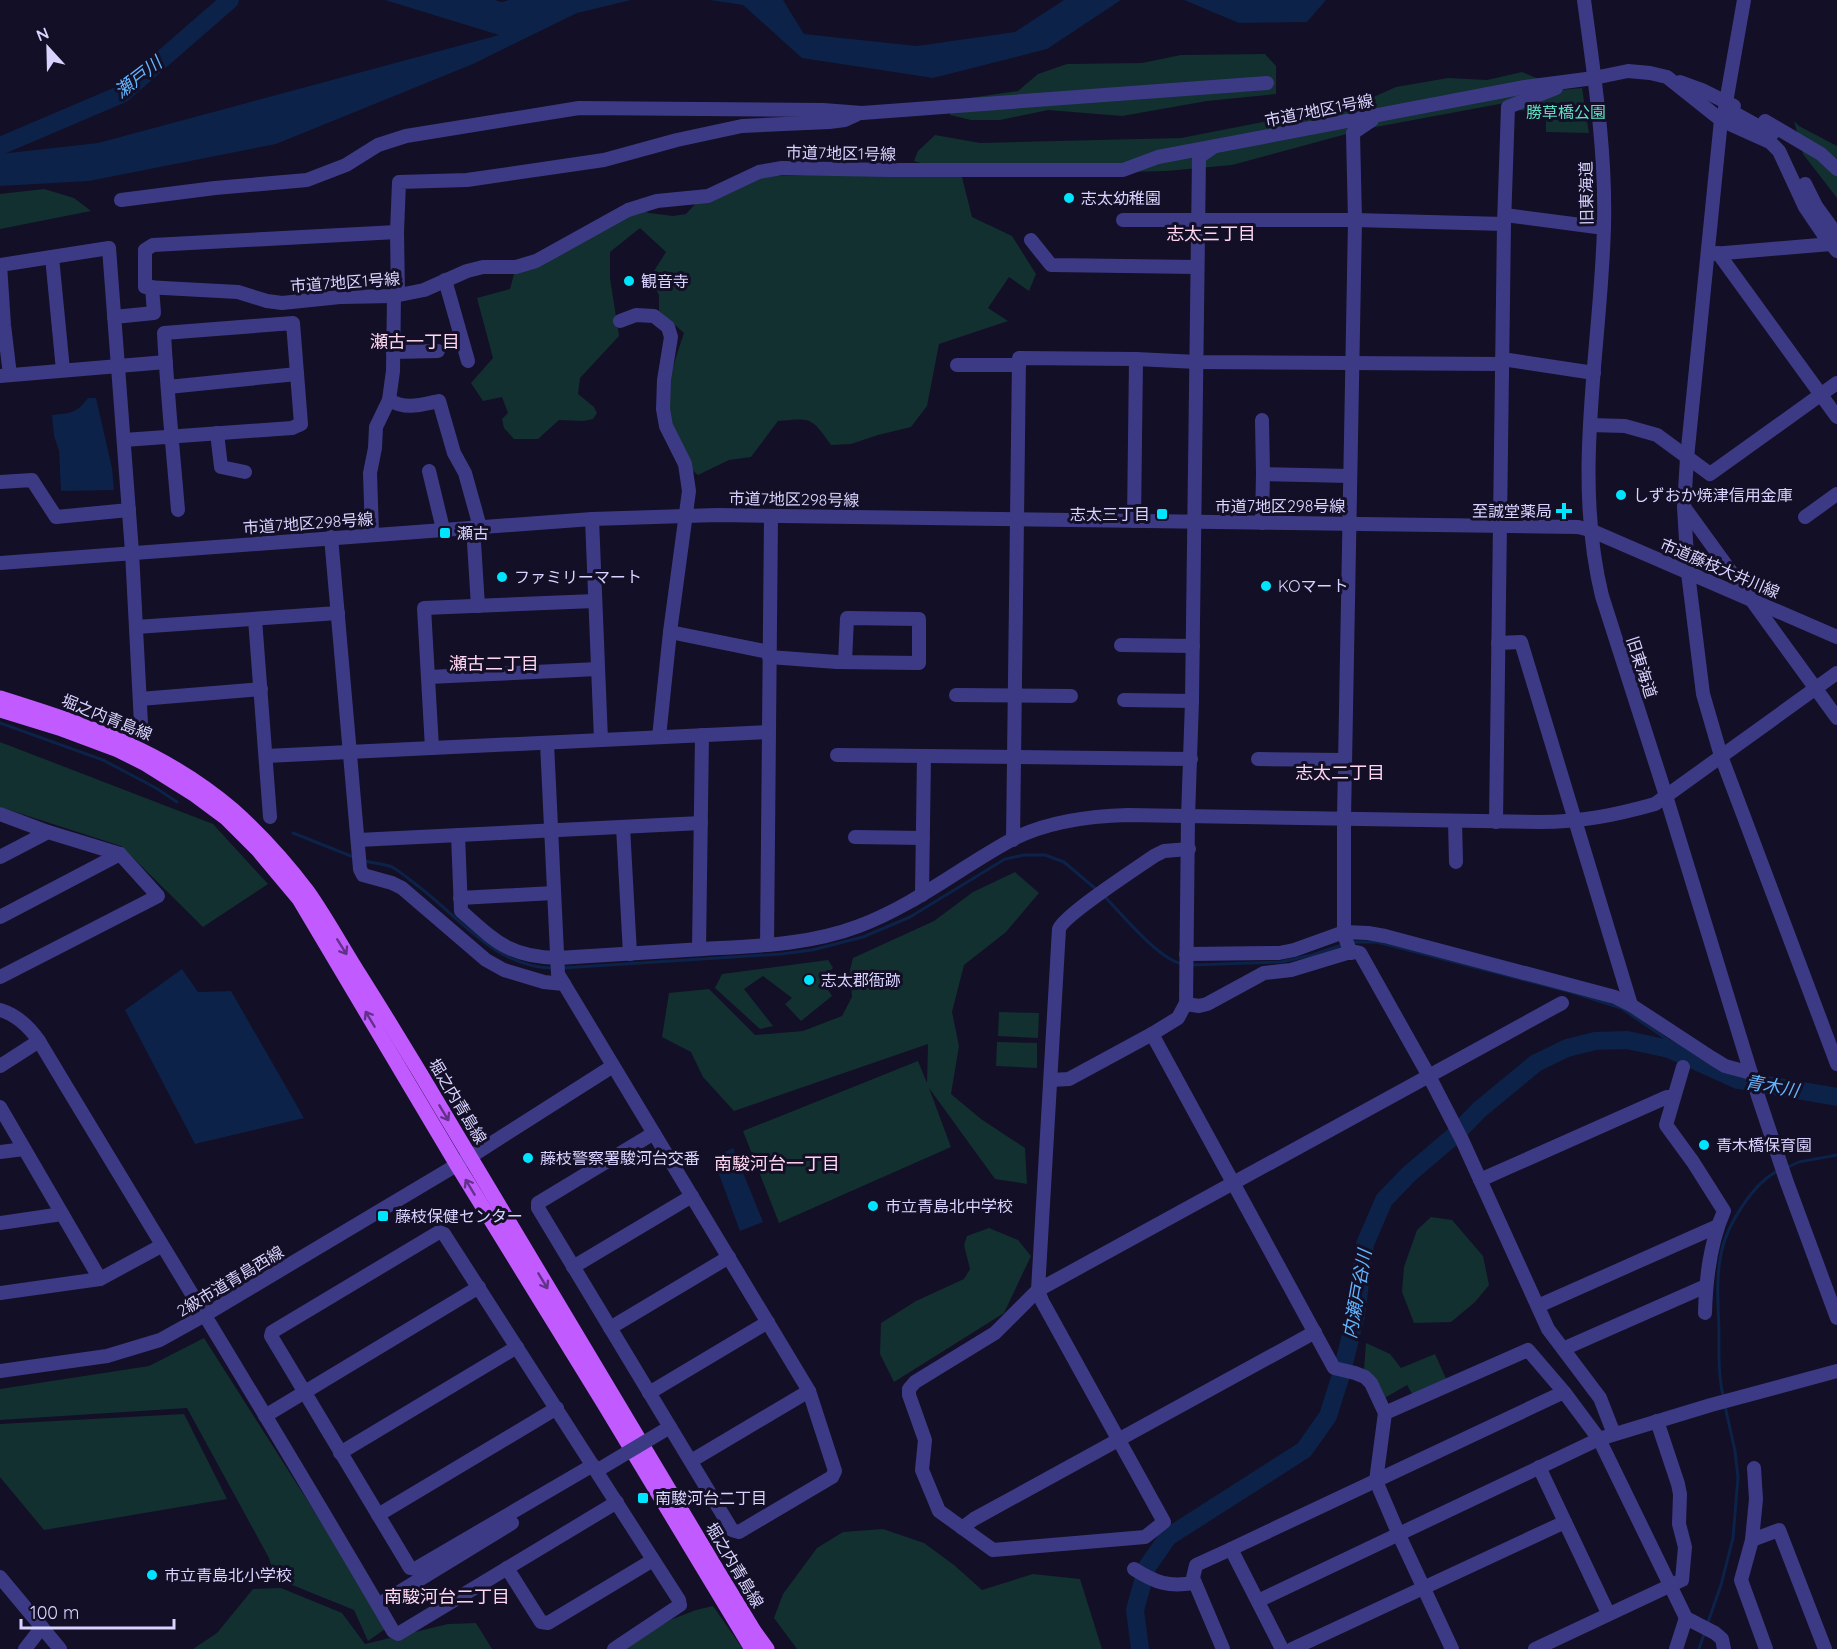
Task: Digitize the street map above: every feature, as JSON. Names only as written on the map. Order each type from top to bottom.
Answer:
[{"type":"main road","name":"堀之内青島線","points":[[0,698],[118,738],[153,755],[199,784],[232,810],[266,842],[309,894],[411,1057],[653,1465],[767,1649]]},
{"type":"main road","name":"堀之内青島線","points":[[0,710],[59,728],[118,750],[144,763],[195,795],[226,818],[258,850],[299,899],[456,1165],[752,1649]]},
{"type":"street","name":"旧東海道","points":[[1584,0],[1604,172],[1604,228],[1590,425],[1588,496],[1595,568],[1778,1158],[1837,1318]]},
{"type":"street","points":[[1744,0],[1725,108],[1773,135],[1784,144],[1791,153],[1835,243]]},
{"type":"street","name":"市道7地区1号線","points":[[152,287],[238,292],[282,303],[340,297],[396,296],[424,290],[467,271],[483,267],[516,267],[536,261],[628,210],[657,201],[708,196],[759,172],[782,168],[1123,170],[1158,157],[1525,87],[1570,82],[1593,72],[1650,73],[1702,90],[1727,103]]},
{"type":"street","points":[[1667,77],[1721,120],[1770,142],[1779,151],[1805,207],[1835,243]]},
{"type":"street","points":[[1496,822],[1504,220],[1509,107],[1570,82]]},
{"type":"street","points":[[121,200],[215,188],[307,180],[346,165],[378,145],[406,136],[579,108],[823,110],[862,113],[1267,83]]},
{"type":"street","points":[[1727,103],[1771,124],[1821,154],[1837,169]]},
{"type":"street","points":[[372,534],[370,472],[376,427],[389,400],[393,371],[399,182],[467,180],[603,160],[677,140],[742,126],[830,122],[845,120],[862,113]]},
{"type":"street","points":[[1351,952],[1344,934],[1344,819],[1355,220],[1353,133],[1377,116]]},
{"type":"street","points":[[1721,120],[1713,254],[1687,458],[1684,507],[1688,573],[1703,694],[1721,756],[1837,1064]]},
{"type":"street","points":[[1051,1080],[1070,1079],[1152,1034],[1178,1018],[1186,1004],[1199,157],[1216,145]]},
{"type":"street","points":[[1123,220],[1504,220],[1604,228]]},
{"type":"street","points":[[114,316],[154,313],[152,287],[145,287],[145,250],[153,245],[397,232]]},
{"type":"street","points":[[1031,240],[1051,265],[1197,267]]},
{"type":"street","points":[[1713,254],[1835,243]]},
{"type":"street","points":[[141,724],[132,552],[124,440],[118,366],[114,316],[109,248],[0,265],[5,375],[63,370],[118,366],[166,362]]},
{"type":"street","points":[[1713,254],[1837,417]]},
{"type":"street","points":[[52,257],[63,370]]},
{"type":"street","points":[[445,280],[468,361]]},
{"type":"street","points":[[620,321],[636,315],[654,316],[668,327],[671,337],[664,380],[663,410],[666,426],[685,464],[688,490],[659,737]]},
{"type":"street","points":[[124,440],[172,436],[292,428],[301,424],[293,323],[164,333],[166,362],[168,387],[172,436],[178,510]]},
{"type":"street","points":[[393,352],[438,351]]},
{"type":"street","points":[[1013,840],[1019,358],[1197,362],[1502,362],[1594,373]]},
{"type":"street","points":[[1134,521],[1136,359]]},
{"type":"street","points":[[957,365],[1019,365]]},
{"type":"street","points":[[168,387],[297,374]]},
{"type":"street","points":[[1590,425],[1625,426],[1657,435],[1710,474],[1837,383]]},
{"type":"street","points":[[389,400],[399,406],[414,406],[438,401],[453,453],[465,473],[476,527],[477,606]]},
{"type":"street","points":[[1262,420],[1262,523]]},
{"type":"street","points":[[217,433],[221,466],[245,472]]},
{"type":"street","points":[[429,471],[443,529]]},
{"type":"street","points":[[1263,474],[1350,476]]},
{"type":"street","points":[[0,482],[32,480],[56,517],[129,510]]},
{"type":"street","points":[[1805,517],[1837,494]]},
{"type":"street","points":[[1684,507],[1837,718]]},
{"type":"street","name":"市道7地区298号線","points":[[0,563],[443,529],[592,519],[684,516],[1349,523],[1578,527],[1590,530]]},
{"type":"street","points":[[767,945],[771,516]]},
{"type":"street","points":[[592,519],[601,740]]},
{"type":"street","name":"市道藤枝大井川線","points":[[1590,530],[1837,637]]},
{"type":"street","points":[[331,537],[360,869],[363,874],[402,888],[470,948],[495,965],[544,982],[559,969],[630,954],[767,945],[834,934],[888,914],[1013,840],[1057,823],[1083,818],[1117,815],[1496,822],[1575,821],[1636,810],[1655,804],[1837,674]]},
{"type":"street","points":[[432,748],[424,608],[595,601]]},
{"type":"street","points":[[136,627],[338,613]]},
{"type":"street","points":[[670,632],[769,654],[845,662],[919,663],[919,619],[846,618],[845,662]]},
{"type":"street","points":[[255,619],[270,817]]},
{"type":"street","points":[[1498,643],[1521,642],[1631,1005]]},
{"type":"street","points":[[1120,645],[1193,646]]},
{"type":"street","points":[[428,677],[598,669]]},
{"type":"street","points":[[140,699],[261,689]]},
{"type":"street","points":[[956,695],[1071,696]]},
{"type":"street","points":[[1124,700],[1192,701]]},
{"type":"street","points":[[266,756],[768,732]]},
{"type":"street","points":[[699,949],[702,735]]},
{"type":"street","points":[[547,743],[559,969],[613,1066],[654,1133],[729,1257],[809,1391],[836,1472],[832,1477],[739,1532],[732,1530],[538,1208],[538,1203],[654,1133]]},
{"type":"street","points":[[837,755],[1191,759]]},
{"type":"street","points":[[922,895],[924,756]]},
{"type":"street","points":[[1258,759],[1345,760]]},
{"type":"street","points":[[0,814],[48,832],[120,854],[158,896],[0,977]]},
{"type":"street","points":[[1455,821],[1456,862]]},
{"type":"street","points":[[358,846],[458,835],[701,823]]},
{"type":"street","points":[[623,827],[630,954]]},
{"type":"street","points":[[0,857],[48,832]]},
{"type":"street","points":[[458,835],[461,911],[494,940],[559,969]]},
{"type":"street","points":[[855,837],[923,838]]},
{"type":"street","points":[[1189,849],[1164,850],[1154,855],[1061,925],[1059,929],[1038,1290],[1164,1522],[1145,1538],[993,1550],[939,1511],[922,1470],[925,1440],[909,1395],[909,1389],[915,1382],[995,1333],[1038,1290],[1562,1003]]},
{"type":"street","points":[[0,917],[120,854]]},
{"type":"street","points":[[460,898],[554,893]]},
{"type":"street","points":[[1186,955],[1279,953],[1294,951],[1344,934],[1368,933],[1385,936],[1615,997],[1725,1066],[1751,1072]]},
{"type":"street","points":[[1186,1004],[1198,1006],[1206,1004],[1264,972],[1291,970],[1351,952],[1360,953],[1459,1134],[1548,1329],[1600,1398],[1614,1434]]},
{"type":"street","points":[[0,1010],[6,1011],[24,1023],[39,1041],[393,1631],[398,1634],[617,1502]]},
{"type":"street","points":[[1152,1034],[1334,1368],[1365,1377],[1371,1383],[1386,1413],[1376,1481],[1452,1649]]},
{"type":"street","points":[[0,1066],[39,1041]]},
{"type":"street","name":"2級市道青島西線","points":[[0,1371],[107,1356],[160,1340],[470,1157],[613,1066]]},
{"type":"street","points":[[1683,1067],[1666,1125],[1724,1211],[1710,1256],[1705,1312]]},
{"type":"street","points":[[1480,1180],[1667,1097],[1674,1097]]},
{"type":"street","points":[[0,1107],[100,1279]]},
{"type":"street","points":[[0,1152],[24,1149]]},
{"type":"street","points":[[573,1267],[692,1196]]},
{"type":"street","points":[[0,1223],[62,1214]]},
{"type":"street","points":[[1538,1306],[1718,1226]]},
{"type":"street","points":[[614,1649],[680,1605],[679,1600],[653,1560],[617,1502],[595,1468],[557,1408],[444,1234],[440,1232],[272,1332],[271,1336],[304,1393],[410,1569],[415,1569],[595,1468],[670,1427]]},
{"type":"street","points":[[0,1293],[100,1279],[161,1245]]},
{"type":"street","points":[[610,1328],[729,1257]]},
{"type":"street","points":[[1563,1349],[1706,1286]]},
{"type":"street","points":[[265,1416],[479,1287]]},
{"type":"street","points":[[650,1393],[768,1322]]},
{"type":"street","points":[[962,1528],[974,1519],[1315,1332]]},
{"type":"street","points":[[340,1453],[517,1347]]},
{"type":"street","points":[[1386,1413],[1528,1350],[1564,1392],[1599,1439],[1669,1586],[1691,1621],[1722,1639],[1724,1649]]},
{"type":"street","points":[[1258,1601],[1599,1439],[1837,1371]]},
{"type":"street","points":[[691,1461],[809,1391]]},
{"type":"street","points":[[1223,1649],[1194,1583],[1196,1565],[1564,1392]]},
{"type":"street","points":[[378,1515],[557,1408]]},
{"type":"street","points":[[1535,1649],[1682,1580],[1685,1547],[1679,1524],[1678,1484],[1657,1421]]},
{"type":"street","points":[[1539,1467],[1608,1613]]},
{"type":"street","points":[[1754,1467],[1756,1499],[1752,1540],[1741,1580],[1766,1649]]},
{"type":"street","points":[[378,1605],[595,1468]]},
{"type":"street","points":[[1292,1649],[1565,1522]]},
{"type":"street","points":[[1752,1540],[1779,1530],[1826,1649]]},
{"type":"street","points":[[1232,1549],[1282,1649]]},
{"type":"street","points":[[507,1568],[541,1622],[548,1623],[653,1560]]},
{"type":"street","points":[[1134,1569],[1149,1579],[1166,1585],[1194,1583]]},
{"type":"street","points":[[0,1577],[60,1649]]},
{"type":"street","points":[[1676,1649],[1691,1621]]},
{"type":"street","points":[[25,1649],[42,1627]]},
{"type":"green space","points":[[1265,54],[1276,66],[1276,94],[1207,101],[1122,116],[1048,110],[1000,120],[971,120],[950,115],[955,100],[1018,91],[1038,74],[1067,64],[1142,63],[1181,55]]},
{"type":"green space","points":[[1522,72],[1541,80],[1510,102],[1365,129],[1232,165],[1166,171],[965,176],[914,161],[918,151],[935,135],[980,143],[1181,138],[1360,103],[1396,87],[1448,78],[1487,80]]},
{"type":"green space","name":"勝草橋公園","points":[[1582,88],[1589,133],[1546,132],[1546,111],[1511,110],[1559,90]]},
{"type":"green space","points":[[1794,121],[1799,126],[1837,146],[1837,198],[1803,154]]},
{"type":"green space","points":[[805,175],[962,177],[972,217],[1012,236],[1036,274],[1029,291],[1009,277],[988,308],[1008,321],[939,344],[927,406],[911,427],[851,444],[831,445],[810,421],[778,421],[751,457],[729,460],[698,475],[692,470],[670,421],[668,411],[671,377],[684,333],[659,311],[659,295],[653,283],[654,271],[666,252],[640,228],[610,252],[610,278],[619,336],[580,378],[578,394],[594,407],[597,413],[593,419],[559,420],[538,439],[514,439],[504,428],[502,419],[508,413],[502,397],[483,401],[471,383],[493,358],[477,298],[510,289],[514,274],[641,209],[649,213],[673,216],[686,214],[697,202],[756,177]]},
{"type":"green space","points":[[44,189],[74,198],[91,211],[0,229],[0,194]]},
{"type":"green space","points":[[0,742],[213,824],[268,884],[203,927],[121,846],[0,807]]},
{"type":"green space","points":[[1015,872],[1039,893],[1006,932],[964,965],[952,1012],[959,1046],[951,1094],[981,1119],[1025,1148],[1027,1184],[995,1179],[929,1088],[951,1147],[779,1223],[743,1131],[918,1061],[927,1083],[928,1044],[734,1111],[703,1077],[691,1052],[662,1037],[669,993],[709,989],[755,1035],[803,1031],[842,1016],[852,997],[850,970],[853,958],[934,921],[973,892]]},
{"type":"green space","points":[[828,960],[833,968],[821,979],[832,996],[801,1021],[785,1004],[792,998],[763,976],[744,989],[773,1026],[760,1029],[715,988],[722,974]]},
{"type":"green space","points":[[999,1012],[1039,1013],[1038,1038],[998,1036]]},
{"type":"green space","points":[[997,1042],[1037,1043],[1037,1068],[996,1066]]},
{"type":"green space","points":[[1431,1217],[1452,1220],[1483,1256],[1489,1285],[1475,1302],[1451,1322],[1414,1323],[1402,1292],[1404,1267],[1417,1230]]},
{"type":"green space","points":[[989,1228],[1018,1240],[1031,1256],[1004,1313],[894,1382],[880,1354],[881,1323],[916,1301],[964,1279],[970,1269],[964,1245],[967,1236]]},
{"type":"green space","points":[[204,1338],[388,1627],[368,1641],[354,1610],[275,1578],[269,1558],[187,1408],[0,1420],[0,1389],[149,1366]]},
{"type":"green space","points":[[1366,1343],[1390,1354],[1401,1368],[1435,1354],[1448,1383],[1414,1397],[1407,1385],[1383,1399],[1364,1370]]},
{"type":"green space","points":[[184,1414],[227,1499],[44,1530],[0,1477],[0,1424]]},
{"type":"green space","points":[[883,1529],[924,1543],[982,1590],[1033,1574],[1080,1579],[1102,1649],[797,1649],[774,1618],[783,1594],[817,1548],[843,1532]]},
{"type":"green space","points":[[281,1588],[342,1613],[365,1644],[448,1624],[476,1623],[492,1649],[193,1649],[217,1633],[253,1589]]},
{"type":"green space","points":[[713,1606],[743,1649],[625,1649],[670,1620]]},
{"type":"water","points":[[385,0],[495,0],[502,2],[509,0],[631,0],[577,13],[473,64],[276,144],[89,181],[0,186],[0,154],[98,143],[499,35]]},
{"type":"water","points":[[710,0],[783,0],[804,34],[917,46],[1015,32],[1064,0],[1121,0],[1047,49],[933,78],[802,58],[743,5]]},
{"type":"water","points":[[1184,0],[1326,0],[1307,22],[1239,23]]},
{"type":"water","points":[[88,398],[96,398],[112,468],[114,490],[61,491],[59,451],[54,436],[52,415],[72,412]]},
{"type":"water","points":[[182,969],[198,992],[231,991],[304,1118],[195,1144],[125,1010]]},
{"type":"water","points":[[733,1148],[763,1222],[740,1231],[713,1158]]},
{"type":"waterway","name":"瀬戸川","points":[[0,146],[122,94],[230,0]]},
{"type":"waterway","points":[[0,723],[103,760],[156,788],[177,802]]},
{"type":"waterway","points":[[293,833],[356,858]]},
{"type":"waterway","points":[[562,968],[812,950],[863,937],[910,917],[1005,859],[1024,855],[1045,855],[1064,862],[1097,890]]},
{"type":"waterway","points":[[365,861],[389,866],[399,871],[496,950],[514,960],[533,966],[553,968]]},
{"type":"waterway","points":[[1104,896],[1162,954],[1182,964]]},
{"type":"waterway","points":[[1351,942],[1377,942],[1571,992],[1621,1008],[1708,1067]]},
{"type":"waterway","points":[[1192,965],[1281,962],[1345,944]]},
{"type":"waterway","name":"内瀬戸谷川","points":[[1140,1649],[1135,1610],[1147,1567],[1168,1537],[1304,1450],[1328,1416],[1356,1315],[1365,1244],[1384,1200],[1479,1110],[1536,1063],[1567,1048],[1595,1041],[1627,1040],[1669,1049],[1738,1080],[1837,1097]]},
{"type":"waterway","points":[[1786,1168],[1799,1162],[1837,1155]]},
{"type":"waterway","points":[[1723,1396],[1718,1300],[1718,1272],[1721,1254],[1735,1218],[1751,1194],[1780,1170]]},
{"type":"waterway","points":[[1707,1625],[1721,1585],[1733,1538],[1738,1477],[1725,1406]]},
{"type":"waterway","points":[[1699,1649],[1705,1631]]},
{"type":"place","name":"志太幼稚園","points":[[1069,198]]},
{"type":"place","name":"観音寺","points":[[629,281]]},
{"type":"place","name":"しずおか焼津信用金庫","points":[[1621,495]]},
{"type":"place","name":"至誠堂薬局","points":[[1564,511]]},
{"type":"place","name":"志太三丁目","points":[[1162,514]]},
{"type":"place","name":"瀬古","points":[[445,533]]},
{"type":"place","name":"ファミリーマート","points":[[502,577]]},
{"type":"place","name":"KOマート","points":[[1266,586]]},
{"type":"place","name":"志太郡衙跡","points":[[809,980]]},
{"type":"place","name":"青木橋保育園","points":[[1704,1145]]},
{"type":"place","name":"藤枝警察署駿河台交番","points":[[528,1158]]},
{"type":"place","name":"市立青島北中学校","points":[[873,1206]]},
{"type":"place","name":"藤枝保健センター","points":[[383,1216]]},
{"type":"place","name":"南駿河台二丁目","points":[[643,1498]]},
{"type":"place","name":"市立青島北小学校","points":[[152,1575]]},
{"type":"district","name":"志太三丁目","points":[[1211,233]]},
{"type":"district","name":"瀬古一丁目","points":[[415,341]]},
{"type":"district","name":"瀬古二丁目","points":[[494,663]]},
{"type":"district","name":"志太二丁目","points":[[1340,772]]},
{"type":"district","name":"南駿河台一丁目","points":[[777,1163]]},
{"type":"district","name":"南駿河台二丁目","points":[[447,1596]]},
{"type":"water label","name":"青木川","points":[[1772,1086]]}]
